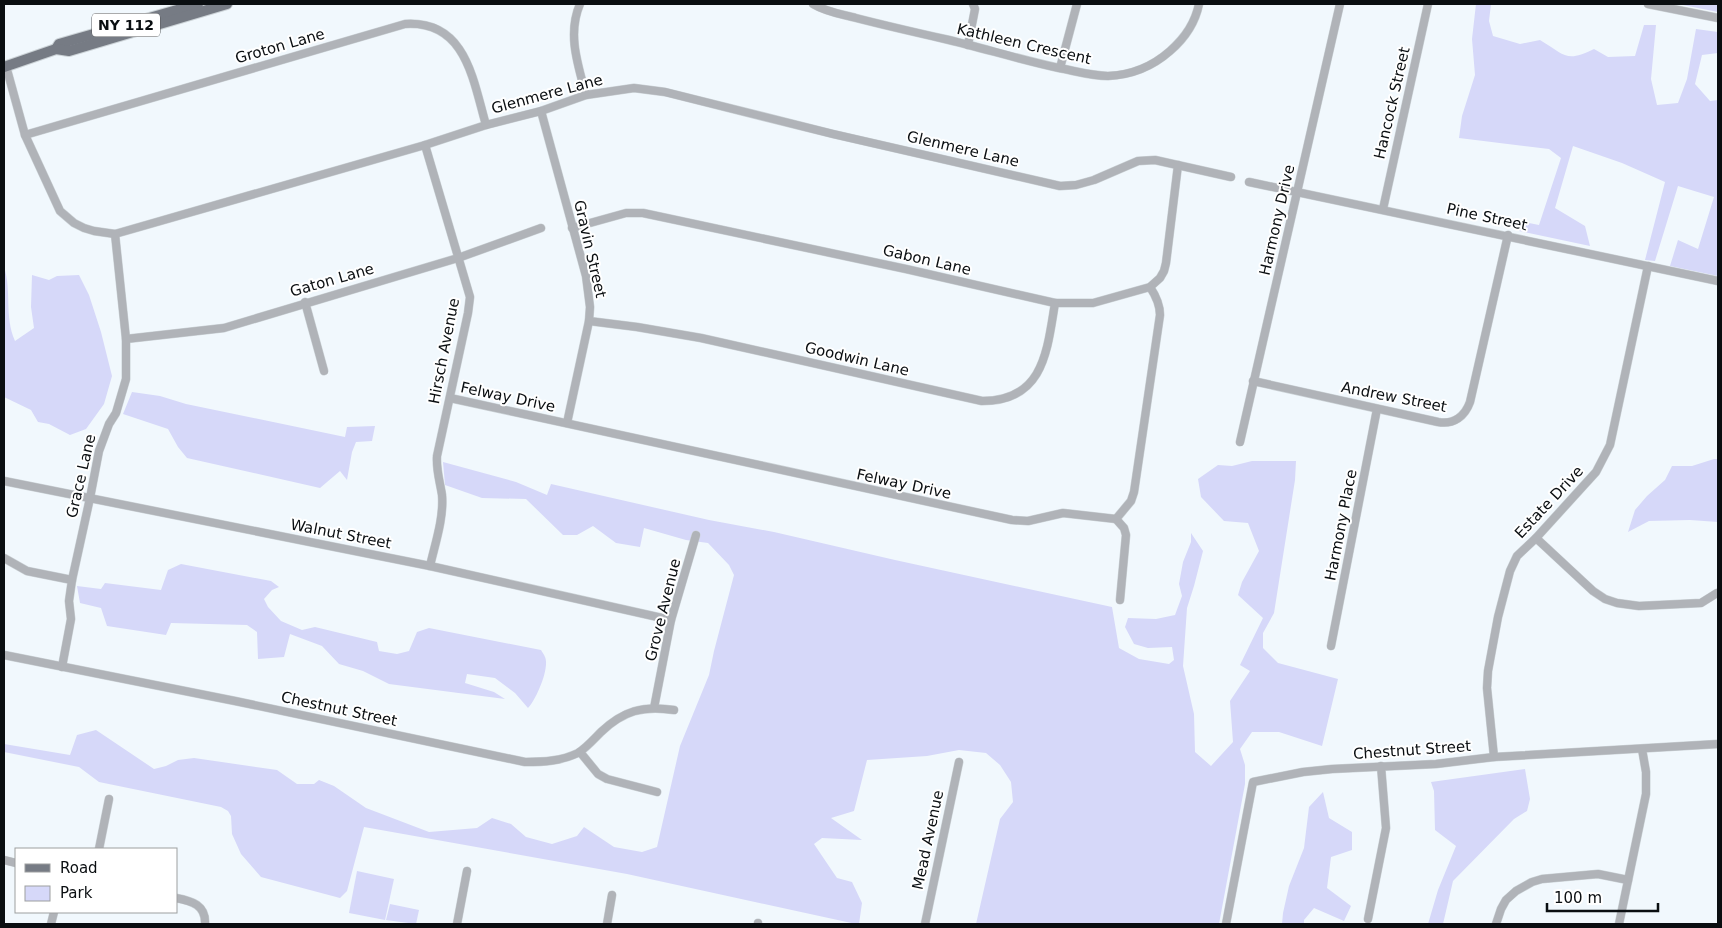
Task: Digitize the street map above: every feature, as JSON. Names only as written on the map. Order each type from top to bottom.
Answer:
[{"type":"main road","name":"NY 112","points":[[56,50],[59,44],[198,4]]},
{"type":"main road","name":"NY 112","points":[[5,66],[56,50],[69,51],[227,4]]},
{"type":"street","points":[[580,4],[574,23],[574,39],[586,95]]},
{"type":"street","name":"Kathleen Crescent","points":[[813,4],[834,13],[1060,68],[1108,76],[1145,68],[1154,64],[1186,35],[1194,23],[1199,4]]},
{"type":"street","points":[[968,45],[975,9],[974,4]]},
{"type":"street","points":[[1060,68],[1077,4]]},
{"type":"street","name":"Harmony Drive","points":[[1240,442],[1340,4]]},
{"type":"street","name":"Hancock Street","points":[[1383,209],[1428,4]]},
{"type":"street","points":[[1648,4],[1718,18]]},
{"type":"street","name":"Groton Lane","points":[[25,135],[413,23],[432,27],[443,32],[460,48],[470,69],[486,125]]},
{"type":"street","name":"Glenmere Lane","points":[[5,66],[25,135],[60,211],[74,224],[94,231],[115,234],[425,145],[486,125],[541,111],[586,95],[634,88],[665,92],[833,134],[1060,186],[1076,185],[1094,180],[1138,161],[1155,160],[1231,177]]},
{"type":"street","name":"Gravin Street","points":[[541,111],[586,276],[590,307],[589,321],[568,424]]},
{"type":"street","name":"Hirsch Avenue","points":[[425,145],[470,297],[437,456],[436,468],[442,495],[442,510],[430,566]]},
{"type":"street","points":[[1120,600],[1126,535],[1124,528],[1116,519],[1131,501],[1134,492],[1160,315],[1157,298],[1150,287],[1160,278],[1164,271],[1178,165]]},
{"type":"street","name":"Pine Street","points":[[1249,182],[1508,235],[1718,281]]},
{"type":"street","name":"Gabon Lane","points":[[572,228],[626,213],[643,213],[906,269],[1055,304],[1092,303],[1150,287]]},
{"type":"street","name":"Gaton Lane","points":[[126,339],[224,328],[305,302],[458,258],[541,228]]},
{"type":"street","name":"Grace Lane","points":[[62,667],[71,619],[69,601],[72,580],[98,451],[109,424],[116,413],[124,390],[127,362],[126,339],[115,234]]},
{"type":"street","name":"Andrew Street","points":[[1253,381],[1443,423],[1454,421],[1464,414],[1470,402],[1508,235]]},
{"type":"street","name":"Estate Drive","points":[[1494,758],[1487,688],[1488,671],[1496,626],[1510,571],[1517,556],[1536,538],[1596,472],[1610,445],[1648,266]]},
{"type":"street","points":[[305,302],[324,371]]},
{"type":"street","name":"Goodwin Lane","points":[[589,321],[628,325],[700,338],[982,401],[993,401],[1006,399],[1018,393],[1028,386],[1039,373],[1046,355],[1055,304]]},
{"type":"street","name":"Felway Drive","points":[[450,398],[1012,520],[1028,520],[1063,513],[1116,519]]},
{"type":"street","name":"Harmony Place","points":[[1331,646],[1377,408]]},
{"type":"street","name":"Walnut Street","points":[[4,481],[430,566],[671,620]]},
{"type":"street","name":"Grove Avenue","points":[[654,708],[671,620],[696,535]]},
{"type":"street","points":[[1536,538],[1593,591],[1617,603],[1639,606],[1701,603],[1717,593]]},
{"type":"street","points":[[4,558],[26,571],[72,580]]},
{"type":"street","name":"Chestnut Street","points":[[4,655],[526,762],[560,760],[580,752],[612,722],[622,715],[636,710],[654,708],[674,710]]},
{"type":"street","name":"Chestnut Street","points":[[1226,924],[1253,782],[1303,772],[1718,744]]},
{"type":"street","points":[[1619,924],[1646,794],[1646,772],[1642,749]]},
{"type":"street","points":[[580,752],[598,774],[607,780],[657,792]]},
{"type":"street","name":"Mead Avenue","points":[[925,924],[959,762]]},
{"type":"street","points":[[1368,918],[1386,828],[1381,766]]},
{"type":"street","points":[[98,848],[109,799]]},
{"type":"street","points":[[457,924],[468,870]]},
{"type":"street","points":[[1496,924],[1506,900],[1516,891],[1532,882],[1542,879],[1598,874],[1628,880]]},
{"type":"street","points":[[607,924],[612,895]]},
{"type":"street","points":[[178,899],[197,904],[204,913],[205,924]]},
{"type":"green space","points":[[1476,4],[1491,4],[1489,21],[1493,36],[1520,44],[1540,40],[1561,53],[1571,56],[1577,56],[1594,49],[1608,57],[1635,56],[1644,25],[1656,25],[1651,79],[1657,105],[1678,103],[1687,79],[1696,29],[1718,32],[1718,53],[1702,55],[1695,84],[1710,101],[1718,100],[1718,276],[1670,266],[1678,240],[1698,249],[1714,197],[1678,186],[1655,261],[1645,260],[1665,182],[1622,163],[1573,146],[1555,208],[1585,226],[1590,246],[1519,231],[1519,221],[1539,225],[1561,158],[1549,149],[1459,138],[1462,116],[1475,75],[1472,39]]},
{"type":"green space","points":[[1678,4],[1718,4],[1718,12]]},
{"type":"green space","points":[[4,267],[8,285],[10,322],[15,341],[34,328],[31,307],[32,275],[49,280],[57,276],[79,275],[89,295],[112,376],[104,404],[86,429],[70,435],[49,424],[38,422],[31,410],[4,397]]},
{"type":"green space","points":[[132,392],[160,396],[186,404],[345,437],[347,427],[375,426],[372,441],[356,442],[352,452],[347,480],[340,471],[320,488],[187,458],[168,429],[123,414]]},
{"type":"green space","points":[[1718,459],[1718,522],[1690,520],[1649,521],[1628,532],[1635,510],[1665,480],[1672,466],[1692,466]]},
{"type":"green space","points":[[1252,461],[1296,461],[1295,480],[1274,613],[1263,633],[1263,648],[1278,663],[1338,679],[1322,746],[1279,732],[1252,732],[1240,749],[1245,765],[1245,784],[1219,924],[976,924],[1000,819],[1013,802],[1011,782],[1000,765],[986,753],[959,750],[927,756],[867,760],[854,811],[831,818],[862,840],[822,838],[814,844],[837,878],[852,882],[862,903],[859,924],[856,924],[627,874],[364,827],[347,891],[340,898],[261,877],[241,854],[232,834],[231,816],[228,811],[221,807],[99,782],[79,767],[4,752],[4,744],[70,755],[77,735],[96,730],[154,769],[178,760],[194,758],[277,770],[297,784],[314,784],[319,780],[334,786],[366,808],[429,832],[477,828],[492,818],[511,824],[526,837],[552,844],[577,836],[584,827],[614,847],[642,852],[657,847],[680,746],[709,675],[734,575],[729,565],[708,543],[686,540],[644,528],[640,547],[616,543],[593,526],[577,535],[563,535],[526,499],[482,498],[445,485],[443,462],[516,482],[547,495],[551,484],[1112,607],[1119,648],[1139,659],[1169,664],[1174,660],[1172,647],[1148,648],[1134,644],[1125,627],[1128,618],[1156,619],[1175,615],[1182,596],[1179,584],[1183,562],[1191,542],[1191,533],[1203,551],[1187,608],[1183,666],[1194,714],[1195,752],[1211,766],[1233,742],[1230,701],[1250,671],[1240,665],[1263,618],[1238,595],[1242,582],[1259,551],[1248,523],[1224,521],[1201,497],[1198,479],[1218,465],[1232,466]]},
{"type":"green space","points":[[181,564],[271,581],[279,587],[272,590],[264,599],[268,607],[281,621],[302,630],[315,627],[377,642],[379,651],[397,654],[409,651],[417,632],[429,628],[541,650],[546,662],[544,676],[528,708],[515,693],[495,678],[467,674],[465,683],[494,692],[505,699],[389,684],[363,671],[339,664],[322,646],[290,634],[284,657],[258,659],[257,632],[247,625],[171,623],[166,635],[107,626],[101,608],[80,603],[77,586],[101,589],[105,583],[161,590],[168,570]]},
{"type":"green space","points":[[1525,769],[1530,799],[1527,811],[1514,819],[1453,881],[1443,924],[1428,924],[1438,890],[1456,846],[1435,830],[1434,791],[1431,782]]},
{"type":"green space","points":[[1323,792],[1329,818],[1352,832],[1352,850],[1331,857],[1327,888],[1351,906],[1344,921],[1314,908],[1304,920],[1304,924],[1282,924],[1289,886],[1304,848],[1309,807]]},
{"type":"green space","points":[[357,871],[394,879],[385,920],[349,913]]},
{"type":"green space","points":[[390,904],[419,910],[416,924],[386,920]]}]
